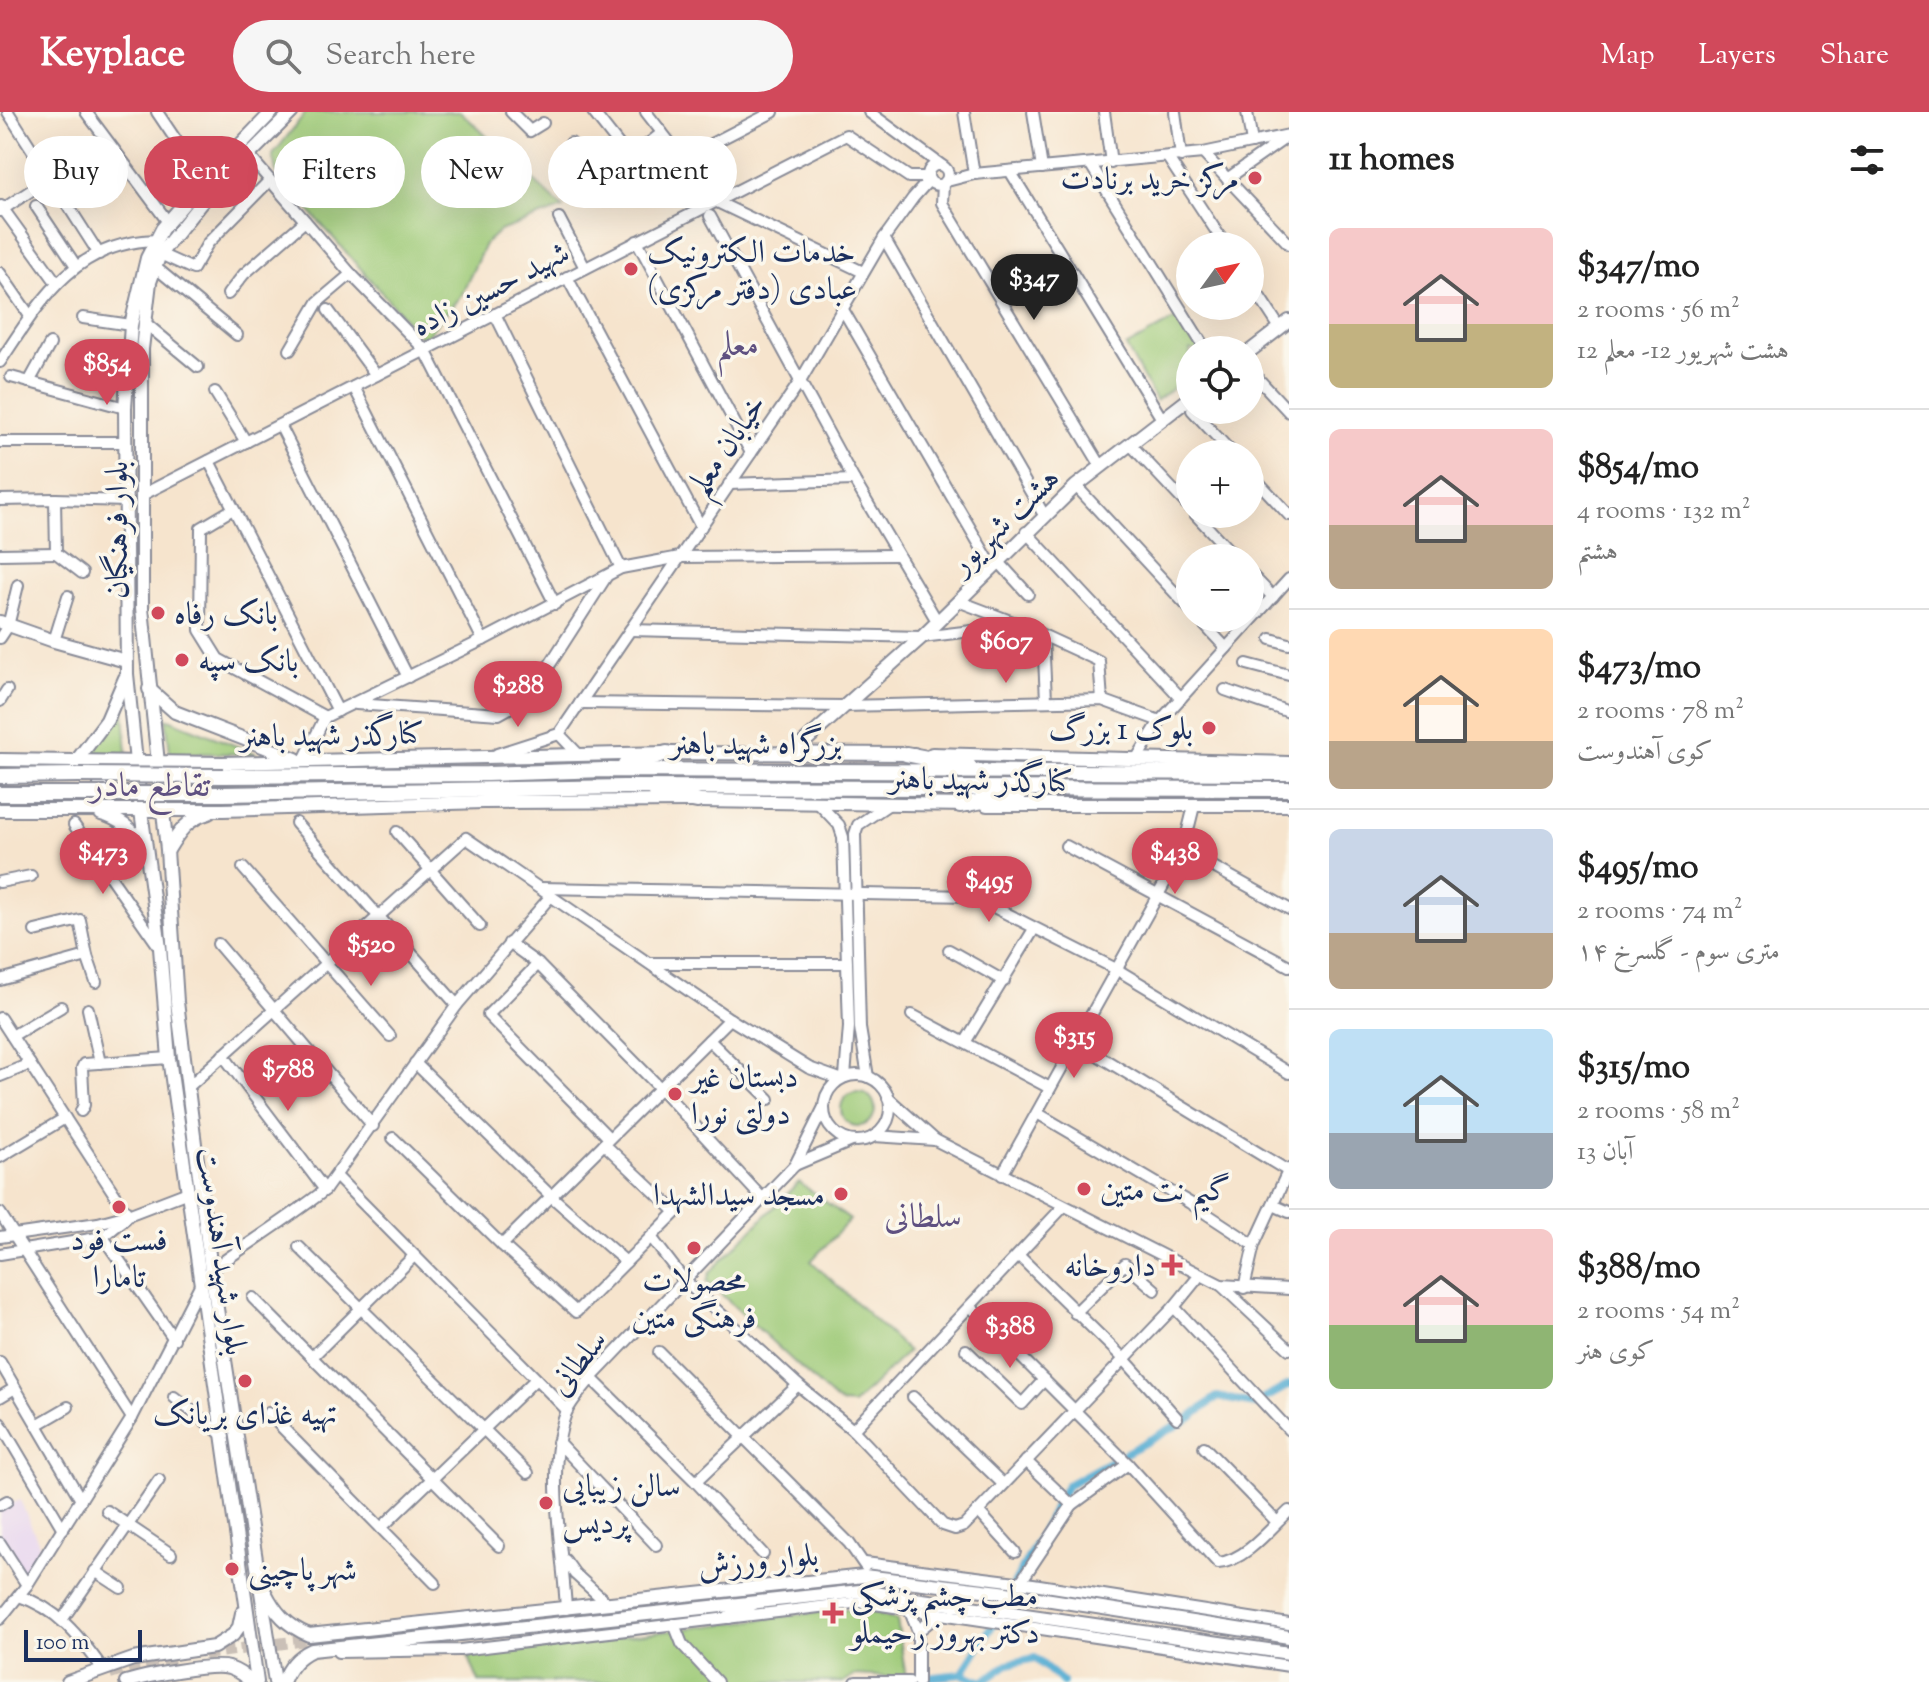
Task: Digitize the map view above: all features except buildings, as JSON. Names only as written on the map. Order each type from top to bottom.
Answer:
[{"type":"highway","points":[[604,770],[667,753]]},
{"type":"highway","points":[[906,754],[1001,773]]},
{"type":"highway","name":"بزرگراه شهید باهنر","points":[[78,767],[487,774],[604,770],[1289,773]]},
{"type":"highway","points":[[0,776],[78,767]]},
{"type":"highway","name":"بزرگراه شهید باهنر","points":[[0,794],[223,794],[624,787],[1289,789]]},
{"type":"highway","points":[[624,787],[697,801]]},
{"type":"highway","points":[[960,805],[1060,789]]},
{"type":"main road","name":"بلوار فرهنگیان","points":[[248,136],[271,112]]},
{"type":"main road","name":"بلوار فرهنگیان","points":[[258,148],[292,112]]},
{"type":"main road","name":"بلوار فرهنگیان","points":[[141,811],[126,667],[125,408],[147,258],[168,222],[181,208]]},
{"type":"main road","name":"بلوار فرهنگیان","points":[[163,810],[142,608],[138,323],[158,260],[197,208]]},
{"type":"main road","points":[[1264,341],[1285,325]]},
{"type":"main road","name":"هشت شهریور","points":[[791,754],[922,637],[1076,486],[1176,411]]},
{"type":"main road","points":[[3,629],[54,641],[126,667],[107,720],[78,767]]},
{"type":"main road","points":[[149,689],[175,712],[303,762]]},
{"type":"main road","points":[[130,706],[152,704]]},
{"type":"main road","name":"کنارگذر شهید باهنر","points":[[0,760],[78,767],[158,761],[223,769],[303,762],[667,753],[906,754],[1289,763]]},
{"type":"main road","points":[[78,767],[93,767],[101,783],[97,799],[83,810]]},
{"type":"main road","points":[[223,769],[210,772],[205,787],[210,801],[223,810]]},
{"type":"main road","name":"کنارگذر شهید باهنر","points":[[0,810],[223,810],[483,802],[697,801],[1289,805]]},
{"type":"main road","points":[[83,810],[114,817],[146,846]]},
{"type":"main road","name":"بلوار شهید آهندوست","points":[[163,810],[167,850],[169,1058],[224,1436],[255,1668],[254,1682]]},
{"type":"main road","points":[[167,850],[182,827],[197,816],[223,810]]},
{"type":"main road","name":"بلوار شهید آهندوست","points":[[141,811],[160,948],[187,1088],[211,1270],[275,1682]]},
{"type":"main road","name":"بلوار ورزش","points":[[309,1635],[566,1609],[865,1569],[1000,1592],[1021,1589],[1289,1637]]},
{"type":"main road","points":[[258,1578],[280,1616],[309,1635],[303,1643],[312,1650],[292,1665],[283,1682]]},
{"type":"main road","name":"بلوار ورزش","points":[[312,1650],[571,1629],[760,1600],[860,1591],[997,1609],[1012,1617],[1289,1653]]},
{"type":"main road","points":[[997,1609],[1000,1592]]},
{"type":"main road","points":[[68,1682],[133,1659],[214,1647],[239,1627],[244,1597]]},
{"type":"main road","points":[[729,1617],[760,1600]]},
{"type":"main road","points":[[249,1634],[267,1632]]},
{"type":"main road","points":[[214,1647],[224,1656],[218,1667]]},
{"type":"main road","points":[[255,1668],[272,1665]]},
{"type":"main road","points":[[135,1681],[218,1667],[238,1672],[254,1682]]},
{"type":"street","points":[[8,112],[24,138]]},
{"type":"street","points":[[86,112],[103,136]]},
{"type":"street","points":[[157,112],[173,136]]},
{"type":"street","points":[[511,112],[530,131],[543,123]]},
{"type":"street","points":[[593,112],[612,136]]},
{"type":"street","points":[[727,136],[773,112]]},
{"type":"street","points":[[869,112],[939,177],[942,203],[1101,466]]},
{"type":"street","points":[[964,112],[971,174]]},
{"type":"street","points":[[1033,112],[1042,168]]},
{"type":"street","points":[[1104,112],[1111,163]]},
{"type":"street","points":[[1175,112],[1181,156]]},
{"type":"street","points":[[1247,112],[1252,143]]},
{"type":"street","points":[[651,113],[664,136]]},
{"type":"street","points":[[658,136],[662,133]]},
{"type":"street","name":"شهید حسین زاده","points":[[737,190],[846,135],[909,177],[939,177]]},
{"type":"street","points":[[939,177],[1168,158],[1289,135]]},
{"type":"street","points":[[1227,179],[1289,135]]},
{"type":"street","points":[[1203,153],[1289,244]]},
{"type":"street","points":[[1168,158],[1217,232]]},
{"type":"street","points":[[1091,165],[1197,336]]},
{"type":"street","points":[[258,167],[351,274],[425,350],[555,604]]},
{"type":"street","points":[[128,170],[168,222]]},
{"type":"street","points":[[1010,171],[1162,419]]},
{"type":"street","name":"خیابان معلم","points":[[559,734],[801,380],[884,238],[913,198],[939,177]]},
{"type":"street","points":[[158,260],[193,269],[208,243],[269,181]]},
{"type":"street","points":[[24,193],[1,208],[56,282]]},
{"type":"street","points":[[37,208],[76,266]]},
{"type":"street","points":[[68,208],[99,254]]},
{"type":"street","name":"شهید حسین زاده","points":[[142,495],[701,208]]},
{"type":"street","points":[[730,208],[863,272]]},
{"type":"street","points":[[710,216],[854,480],[937,621]]},
{"type":"street","points":[[559,218],[585,268]]},
{"type":"street","points":[[228,294],[244,274],[305,221]]},
{"type":"street","points":[[884,238],[1044,515]]},
{"type":"street","points":[[0,362],[56,282],[76,266],[131,241],[157,240]]},
{"type":"street","points":[[637,241],[751,453]]},
{"type":"street","points":[[158,260],[237,335]]},
{"type":"street","points":[[0,273],[30,316]]},
{"type":"street","points":[[290,350],[318,302],[351,274]]},
{"type":"street","points":[[567,277],[701,527]]},
{"type":"street","points":[[1264,299],[1285,325]]},
{"type":"street","points":[[842,308],[995,564],[1028,594]]},
{"type":"street","points":[[328,310],[376,375]]},
{"type":"street","points":[[495,314],[621,568]]},
{"type":"street","points":[[83,318],[138,323],[198,367]]},
{"type":"street","points":[[29,382],[50,344]]},
{"type":"street","points":[[11,377],[125,408]]},
{"type":"street","points":[[1264,385],[1289,412]]},
{"type":"street","points":[[354,387],[483,640]]},
{"type":"street","points":[[215,392],[246,442]]},
{"type":"street","points":[[1207,424],[1221,440]]},
{"type":"street","points":[[280,425],[408,677]]},
{"type":"street","points":[[0,442],[125,442]]},
{"type":"street","points":[[1130,444],[1176,493]]},
{"type":"street","points":[[209,461],[338,711]]},
{"type":"street","points":[[729,484],[854,480]]},
{"type":"street","points":[[1076,486],[1176,594]]},
{"type":"street","points":[[1264,488],[1289,515]]},
{"type":"street","points":[[55,499],[56,553]]},
{"type":"street","points":[[0,500],[127,501]]},
{"type":"street","points":[[233,509],[201,528],[200,630],[218,659],[325,717]]},
{"type":"street","points":[[1208,528],[1223,544]]},
{"type":"street","points":[[1026,532],[1181,698]]},
{"type":"street","points":[[0,554],[56,553],[82,573]]},
{"type":"street","points":[[303,762],[325,717],[555,604],[621,568],[680,557],[897,555]]},
{"type":"street","points":[[353,704],[499,714],[529,697],[607,575]]},
{"type":"street","points":[[1137,758],[1160,721],[1289,579]]},
{"type":"street","points":[[3,629],[18,585]]},
{"type":"street","points":[[1264,588],[1273,597]]},
{"type":"street","points":[[54,641],[68,596]]},
{"type":"street","points":[[958,601],[1021,625],[1099,661],[1102,700]]},
{"type":"street","points":[[630,630],[922,637],[1021,625]]},
{"type":"street","points":[[1211,632],[1226,648]]},
{"type":"street","points":[[1043,636],[1046,700]]},
{"type":"street","points":[[1271,639],[1289,644]]},
{"type":"street","points":[[1247,664],[1289,675]]},
{"type":"street","points":[[0,701],[7,690]]},
{"type":"street","points":[[1225,690],[1289,712]]},
{"type":"street","points":[[580,703],[844,706],[1102,700],[1160,721]]},
{"type":"street","points":[[486,757],[559,734],[579,755]]},
{"type":"street","points":[[795,1165],[824,1107],[827,1093],[842,1078],[849,1027],[843,837],[839,825],[818,803]]},
{"type":"street","points":[[868,1077],[860,1028],[855,834],[858,825],[889,804]]},
{"type":"street","points":[[1002,1175],[1183,850],[1194,806]]},
{"type":"street","points":[[296,823],[457,1005]]},
{"type":"street","points":[[74,825],[160,948]]},
{"type":"street","points":[[397,832],[480,926]]},
{"type":"street","points":[[187,1088],[466,838],[730,1019],[809,1068],[842,1078],[868,1077],[878,1082],[888,1098],[935,1140],[1221,1285],[1289,1349]]},
{"type":"street","points":[[1066,846],[1289,966]]},
{"type":"street","points":[[1183,850],[1289,909]]},
{"type":"street","points":[[243,868],[390,1036]]},
{"type":"street","points":[[0,882],[31,876]]},
{"type":"street","points":[[538,888],[972,896],[1116,969],[1289,1073]]},
{"type":"street","points":[[211,1270],[278,1222],[296,1213],[337,1177],[457,1005],[550,897]]},
{"type":"street","points":[[35,931],[80,920],[96,982]]},
{"type":"street","points":[[966,1041],[1034,929]]},
{"type":"street","points":[[509,943],[538,964],[762,1198]]},
{"type":"street","points":[[218,944],[373,1126]]},
{"type":"street","points":[[949,950],[1004,981]]},
{"type":"street","points":[[0,980],[87,956]]},
{"type":"street","points":[[649,963],[847,963]]},
{"type":"street","points":[[393,1138],[502,1245],[576,1312],[676,1212],[488,1015],[538,964]]},
{"type":"street","points":[[12,1036],[61,1007]]},
{"type":"street","points":[[88,1009],[100,1063]]},
{"type":"street","points":[[912,1015],[1050,1088]]},
{"type":"street","points":[[0,1018],[128,1215]]},
{"type":"street","points":[[502,1245],[730,1019]]},
{"type":"street","points":[[709,1040],[769,1099]]},
{"type":"street","points":[[1076,1042],[1289,1170],[1286,1185],[1254,1245],[1244,1288]]},
{"type":"street","points":[[223,1055],[325,1190]]},
{"type":"street","points":[[81,1111],[84,1105],[84,1064],[169,1058]]},
{"type":"street","points":[[415,1063],[551,1196],[626,1262]]},
{"type":"street","points":[[0,1076],[30,1064]]},
{"type":"street","points":[[809,1068],[827,1093]]},
{"type":"street","points":[[874,1136],[886,1125],[890,1114],[888,1098]]},
{"type":"street","points":[[824,1107],[828,1125],[836,1134],[853,1141]]},
{"type":"street","points":[[1037,1113],[1190,1203],[1254,1245]]},
{"type":"street","points":[[0,1157],[65,1118]]},
{"type":"street","points":[[795,1165],[853,1141],[874,1136],[935,1140]]},
{"type":"street","name":"سلطانی","points":[[566,1609],[564,1558],[556,1499],[558,1442],[567,1410],[591,1378],[795,1165]]},
{"type":"street","points":[[337,1177],[567,1410]]},
{"type":"street","points":[[0,1237],[98,1223],[188,1192]]},
{"type":"street","points":[[1273,1205],[1289,1212]]},
{"type":"street","points":[[853,1430],[1063,1207]]},
{"type":"street","points":[[0,1213],[132,1418]]},
{"type":"street","points":[[0,1254],[103,1237],[128,1215]]},
{"type":"street","points":[[103,1237],[174,1339]]},
{"type":"street","points":[[651,1237],[684,1280],[798,1385],[853,1430],[943,1525],[955,1529],[964,1526],[1174,1307],[1200,1275]]},
{"type":"street","points":[[299,1247],[528,1473]]},
{"type":"street","points":[[312,1357],[414,1256]]},
{"type":"street","points":[[1019,1256],[1124,1359],[1177,1418]]},
{"type":"street","points":[[1075,1313],[1125,1264],[1155,1290]]},
{"type":"street","points":[[0,1619],[27,1585],[132,1418],[200,1285]]},
{"type":"street","points":[[1221,1285],[1289,1289]]},
{"type":"street","points":[[253,1298],[499,1546]]},
{"type":"street","points":[[971,1307],[1128,1464],[1218,1563],[1230,1562],[1289,1511]]},
{"type":"street","points":[[1174,1307],[1289,1430]]},
{"type":"street","points":[[966,1350],[1022,1404],[1044,1380]]},
{"type":"street","points":[[659,1352],[849,1543],[865,1569],[1021,1589],[1033,1584],[1289,1624]]},
{"type":"street","points":[[0,1362],[81,1500]]},
{"type":"street","points":[[591,1378],[696,1482],[763,1554]]},
{"type":"street","points":[[381,1528],[536,1379]]},
{"type":"street","points":[[696,1482],[798,1385]]},
{"type":"street","points":[[0,1397],[15,1388]]},
{"type":"street","points":[[174,1397],[224,1436]]},
{"type":"street","points":[[913,1397],[1003,1484]]},
{"type":"street","points":[[37,1425],[68,1407]]},
{"type":"street","points":[[268,1413],[435,1583]]},
{"type":"street","points":[[0,1423],[63,1529]]},
{"type":"street","points":[[558,1442],[656,1545]]},
{"type":"street","points":[[1204,1447],[1277,1522]]},
{"type":"street","points":[[1026,1461],[1072,1505]]},
{"type":"street","points":[[1021,1589],[1072,1505],[1128,1464]]},
{"type":"street","points":[[62,1620],[159,1480]]},
{"type":"street","points":[[107,1511],[171,1554]]},
{"type":"street","points":[[978,1511],[1015,1552]]},
{"type":"street","points":[[0,1543],[27,1585]]},
{"type":"street","points":[[564,1558],[575,1574],[608,1604]]},
{"type":"street","points":[[95,1571],[121,1588]]},
{"type":"street","points":[[19,1596],[35,1601],[62,1620],[83,1641],[102,1668]]},
{"type":"street","points":[[571,1629],[674,1624],[861,1602],[939,1614],[1012,1617],[1289,1666]]},
{"type":"street","points":[[909,1609],[918,1631],[918,1682]]},
{"type":"street","points":[[918,1631],[939,1614]]},
{"type":"street","points":[[674,1624],[682,1644],[717,1682]]},
{"type":"street","points":[[856,1682],[909,1682]]},
{"type":"shaded area","points":[[20,1500],[40,1546],[35,1558],[22,1573],[0,1537],[0,1509]]},
{"type":"green space","points":[[306,112],[461,112],[486,136],[421,136],[421,208],[532,208],[532,179],[548,194],[548,208],[563,208],[499,231],[485,244],[462,294],[426,337],[421,337],[307,208],[405,208],[405,136],[288,136]]},
{"type":"green space","points":[[1176,319],[1183,320],[1193,336],[1176,336],[1176,386],[1156,401],[1126,347]]},
{"type":"green space","points":[[124,711],[127,754],[91,753]]},
{"type":"green space","points":[[166,718],[257,754],[170,753]]},
{"type":"green space","points":[[858,1092],[870,1097],[875,1109],[870,1121],[858,1126],[846,1121],[841,1109],[846,1097]]},
{"type":"green space","points":[[799,1182],[850,1220],[811,1261],[908,1351],[853,1405],[835,1400],[707,1281],[710,1272]]},
{"type":"green space","points":[[860,1607],[897,1620],[906,1678],[855,1675],[843,1682],[479,1682],[468,1656]]},
{"type":"waterway","points":[[962,1674],[992,1626],[1067,1485],[1190,1418],[1217,1397],[1255,1404],[1289,1385]]},
{"type":"waterway","points":[[983,1682],[1008,1664],[1035,1658],[1063,1682]]},
{"type":"waterway","points":[[925,1678],[962,1674],[983,1682]]},
{"type":"tunnel","points":[[204,1654],[321,1638]]},
{"type":"tunnel","points":[[110,1673],[135,1665],[174,1659]]},
{"type":"place","name":"مرکز خرید برنادت","points":[[1255,178]]},
{"type":"place","name":"خدمات الکترونیک عبادی (دفتر مرکزی)","points":[[631,269]]},
{"type":"place","name":"بانک رفاه","points":[[158,613]]},
{"type":"place","name":"بانک سپه","points":[[182,660]]},
{"type":"place","name":"بلوک 1 بزرگ","points":[[1209,728]]},
{"type":"place","name":"دبستان غیر دولتی نورا","points":[[675,1094]]},
{"type":"place","name":"گیم نت متین","points":[[1084,1189]]},
{"type":"place","name":"مسجد سیدالشهدا","points":[[841,1194]]},
{"type":"place","name":"فست فود تامارا","points":[[119,1207]]},
{"type":"place","name":"محصولات فرهنگی متین","points":[[694,1248]]},
{"type":"place","name":"داروخانه","points":[[1172,1265]]},
{"type":"place","name":"تهیه غذای بریانک","points":[[245,1381]]},
{"type":"place","name":"سالن زیبایی پردیس","points":[[546,1503]]},
{"type":"place","name":"شهر پاچینی","points":[[232,1569]]},
{"type":"place","name":"مطب چشم پزشکی دکتر بهروز رحیملو","points":[[833,1613]]},
{"type":"district","name":"معلم","points":[[738,343]]},
{"type":"district","name":"تقاطع مادر","points":[[150,784]]},
{"type":"district","name":"سلطانی","points":[[923,1215]]}]
